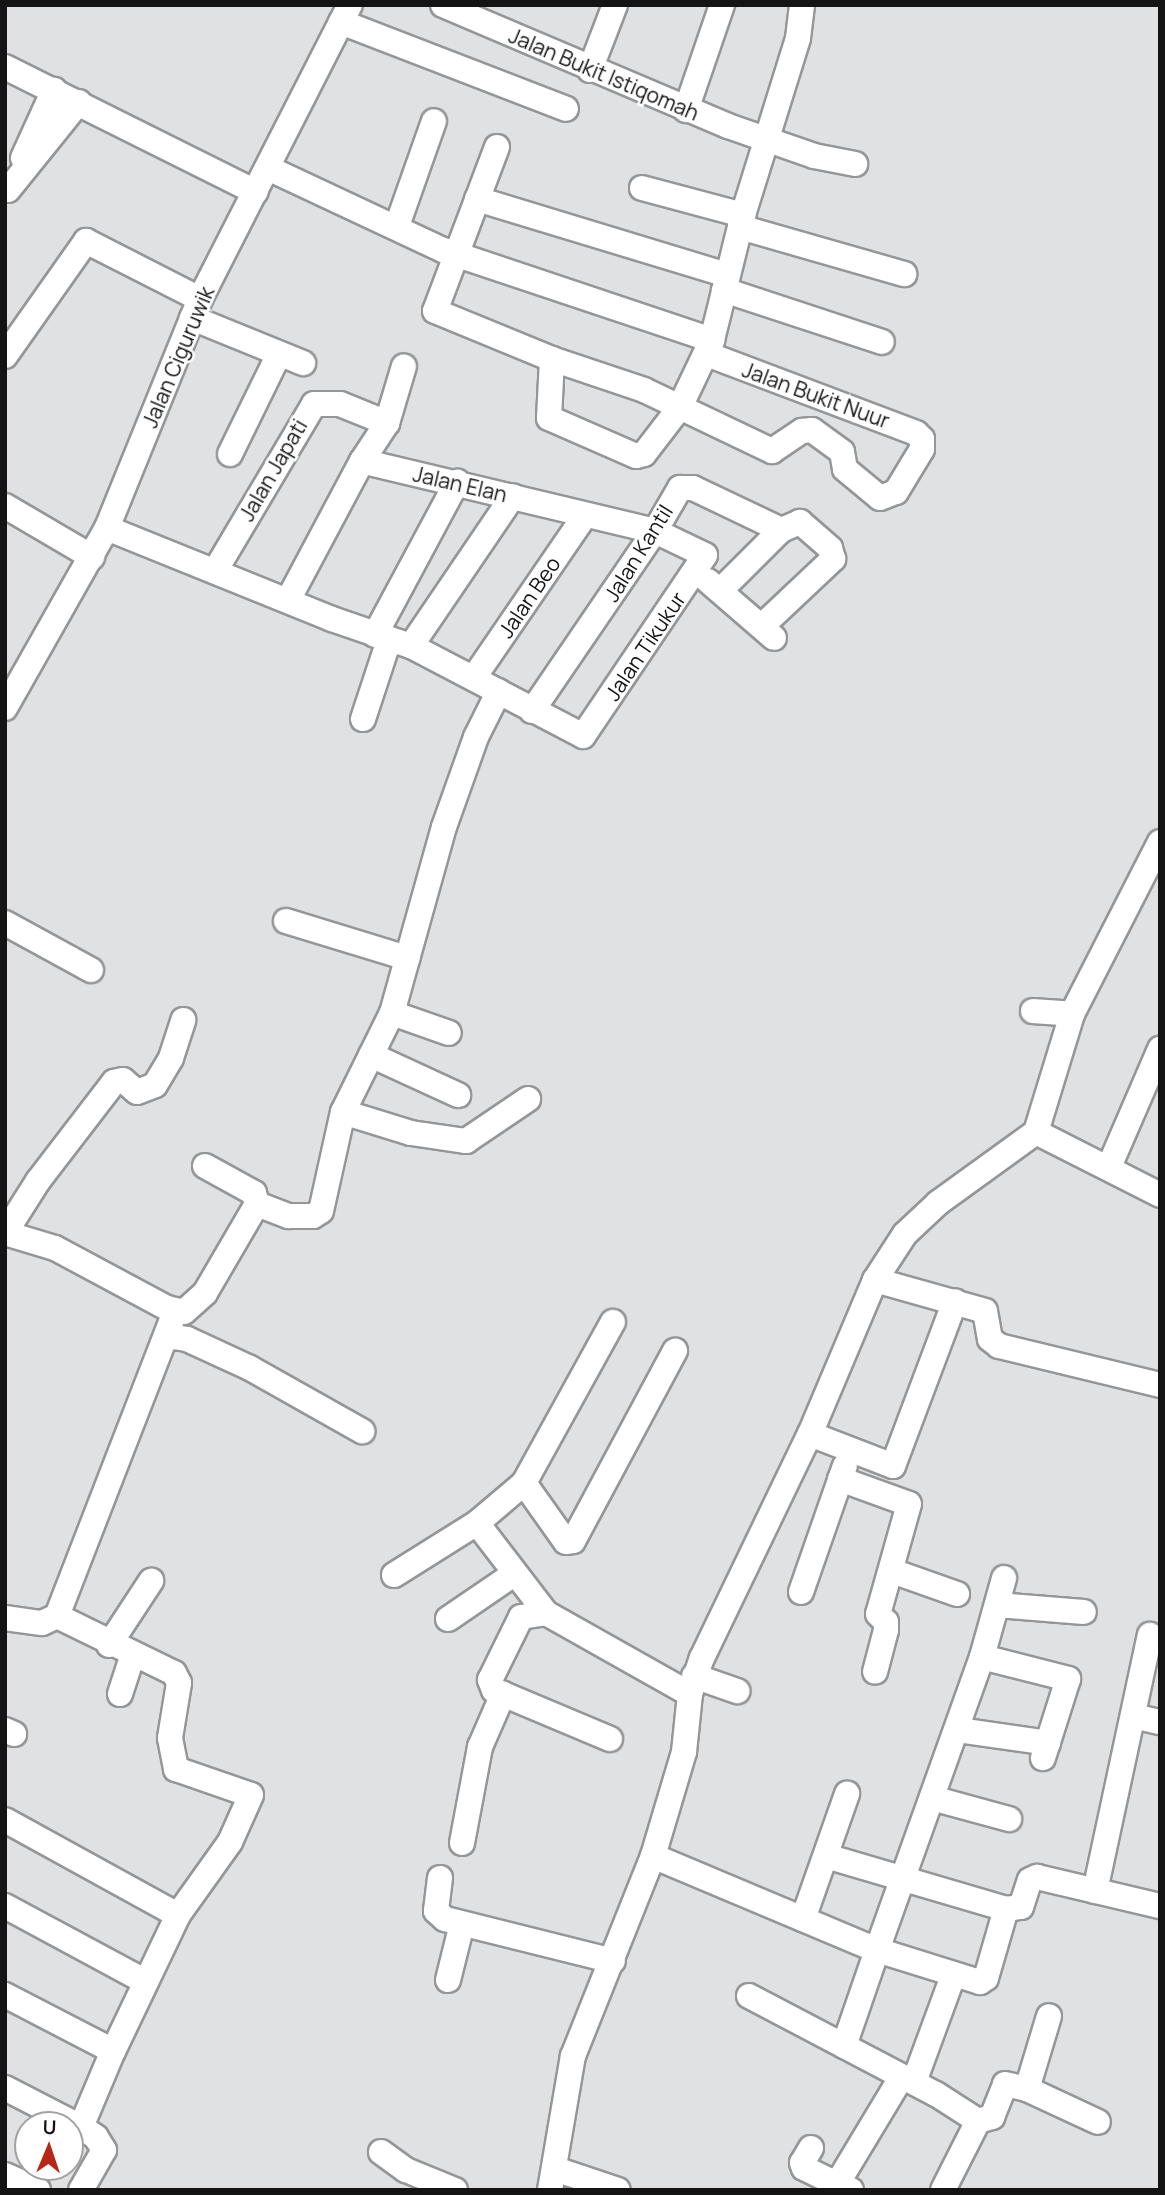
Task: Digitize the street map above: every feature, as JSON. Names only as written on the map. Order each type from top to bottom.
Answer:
[{"type":"street","name":"Jalan Bukit Istiqomah","points":[[443,5],[686,110],[767,141],[855,164]]},
{"type":"street","points":[[590,69],[615,5]]},
{"type":"street","points":[[686,110],[722,5]]},
{"type":"street","points":[[552,359],[549,418],[636,456],[651,448],[680,407],[709,347],[741,221],[795,48],[802,5]]},
{"type":"street","points":[[346,14],[566,109]]},
{"type":"street","name":"Jalan Ciguruwik","points":[[5,708],[107,528],[196,309],[270,169],[346,14]]},
{"type":"street","points":[[5,67],[256,192]]},
{"type":"street","points":[[54,90],[8,190],[79,102]]},
{"type":"street","points":[[397,226],[434,121]]},
{"type":"street","points":[[497,147],[460,255],[436,306],[437,314],[680,407]]},
{"type":"street","name":"Jalan Bukit Nuur","points":[[270,169],[460,255],[709,347],[916,433],[922,439],[922,449],[896,492],[885,498],[845,469],[842,452],[812,430],[802,431],[772,452],[680,407]]},
{"type":"street","points":[[642,188],[904,274]]},
{"type":"street","points":[[477,199],[726,282],[882,342]]},
{"type":"street","points":[[5,356],[86,241],[196,309],[279,354],[303,362]]},
{"type":"street","points":[[230,454],[279,354]]},
{"type":"street","points":[[288,600],[362,461],[387,423],[404,366]]},
{"type":"street","name":"Jalan Japati","points":[[215,571],[314,404],[340,404],[387,423]]},
{"type":"street","name":"Jalan Elan","points":[[362,461],[513,496],[584,517],[655,531],[700,563],[721,590],[768,632],[833,559],[830,548],[800,522],[781,530]]},
{"type":"street","points":[[363,719],[391,640],[457,482]]},
{"type":"street","name":"Jalan Kantil","points":[[532,711],[655,531],[676,491],[689,486],[781,530]]},
{"type":"street","points":[[391,640],[513,496]]},
{"type":"street","points":[[5,506],[92,557]]},
{"type":"street","name":"Jalan Beo","points":[[475,676],[584,517]]},
{"type":"street","points":[[107,528],[475,676],[532,711]]},
{"type":"street","points":[[721,590],[781,530]]},
{"type":"street","name":"Jalan Tikukur","points":[[532,711],[583,736],[700,563]]},
{"type":"street","points":[[257,1204],[289,1216],[313,1216],[321,1211],[343,1112],[392,1013],[444,827],[476,737],[499,691]]},
{"type":"street","points":[[618,2190],[552,2179],[573,2056],[653,1856],[684,1752],[692,1685],[810,1434],[875,1280],[905,1234],[939,1203],[1036,1132],[1072,1014],[1160,842]]},
{"type":"street","points":[[286,921],[407,958]]},
{"type":"street","points":[[5,923],[90,970]]},
{"type":"street","points":[[1033,1011],[1072,1014]]},
{"type":"street","points":[[392,1013],[449,1032]]},
{"type":"street","points":[[183,1020],[171,1058],[155,1085],[137,1092],[123,1080],[114,1082],[38,1181],[5,1233],[55,1248],[175,1311],[189,1311],[205,1293],[257,1204],[254,1193],[205,1166]]},
{"type":"street","points":[[1109,1167],[1160,1049]]},
{"type":"street","points":[[371,1055],[458,1096]]},
{"type":"street","points":[[343,1112],[411,1133],[466,1141],[528,1099]]},
{"type":"street","points":[[1036,1132],[1160,1195]]},
{"type":"street","points":[[875,1280],[985,1311],[990,1339],[999,1346],[1160,1385]]},
{"type":"street","points":[[810,1434],[850,1452],[892,1466],[955,1301]]},
{"type":"street","points":[[5,1618],[42,1623],[57,1616],[175,1311]]},
{"type":"street","points":[[394,1575],[477,1522],[524,1483],[613,1322]]},
{"type":"street","points":[[166,1336],[187,1339],[250,1368],[362,1431]]},
{"type":"street","points":[[524,1483],[566,1542],[573,1541],[675,1351]]},
{"type":"street","points":[[802,1592],[850,1452]]},
{"type":"street","points":[[840,1479],[909,1504],[878,1614],[886,1622],[886,1630],[875,1672]]},
{"type":"street","points":[[477,1522],[538,1613]]},
{"type":"street","points":[[892,1571],[957,1594]]},
{"type":"street","points":[[448,1619],[514,1574]]},
{"type":"street","points":[[844,2046],[958,1730],[982,1657],[1003,1578]]},
{"type":"street","points":[[109,1644],[151,1581]]},
{"type":"street","points":[[481,1597],[538,1613],[692,1685],[737,1691]]},
{"type":"street","points":[[997,1605],[1084,1612]]},
{"type":"street","points":[[538,1613],[517,1622],[490,1680],[494,1690],[610,1740]]},
{"type":"street","points":[[57,1616],[179,1678],[170,1738],[176,1769],[250,1795],[230,1842],[178,1915],[113,2051],[84,2120]]},
{"type":"street","points":[[1095,1891],[1150,1635]]},
{"type":"street","points":[[120,1694],[132,1656]]},
{"type":"street","points":[[958,1730],[1045,1751],[1068,1679],[982,1657]]},
{"type":"street","points":[[462,1843],[481,1747],[503,1694]]},
{"type":"street","points":[[1133,1716],[1160,1722]]},
{"type":"street","points":[[803,1919],[847,1794]]},
{"type":"street","points":[[932,1798],[1009,1819]]},
{"type":"street","points":[[5,1820],[178,1915]]},
{"type":"street","points":[[653,1856],[877,1950],[953,1976],[984,1981],[1006,1909]]},
{"type":"street","points":[[826,1856],[1006,1909],[1018,1909],[1025,1902],[1033,1878],[1160,1906]]},
{"type":"street","points":[[440,1878],[436,1911],[445,1919],[613,1961]]},
{"type":"street","points":[[5,1906],[146,1982]]},
{"type":"street","points":[[448,1980],[462,1924]]},
{"type":"street","points":[[811,2148],[802,2163],[804,2168],[844,2187],[907,2080],[953,1976]]},
{"type":"street","points":[[5,1995],[113,2051]]},
{"type":"street","points":[[749,1996],[978,2121],[992,2117],[1005,2084],[1027,2089],[1098,2122]]},
{"type":"street","points":[[1027,2089],[1049,2016]]},
{"type":"street","points":[[5,2088],[50,2111]]},
{"type":"street","points":[[943,2190],[978,2121]]},
{"type":"street","points":[[81,2190],[104,2150],[96,2137],[84,2129]]},
{"type":"street","points":[[381,2152],[406,2170],[455,2190]]},
{"type":"street","points":[[5,2175],[34,2189]]}]
